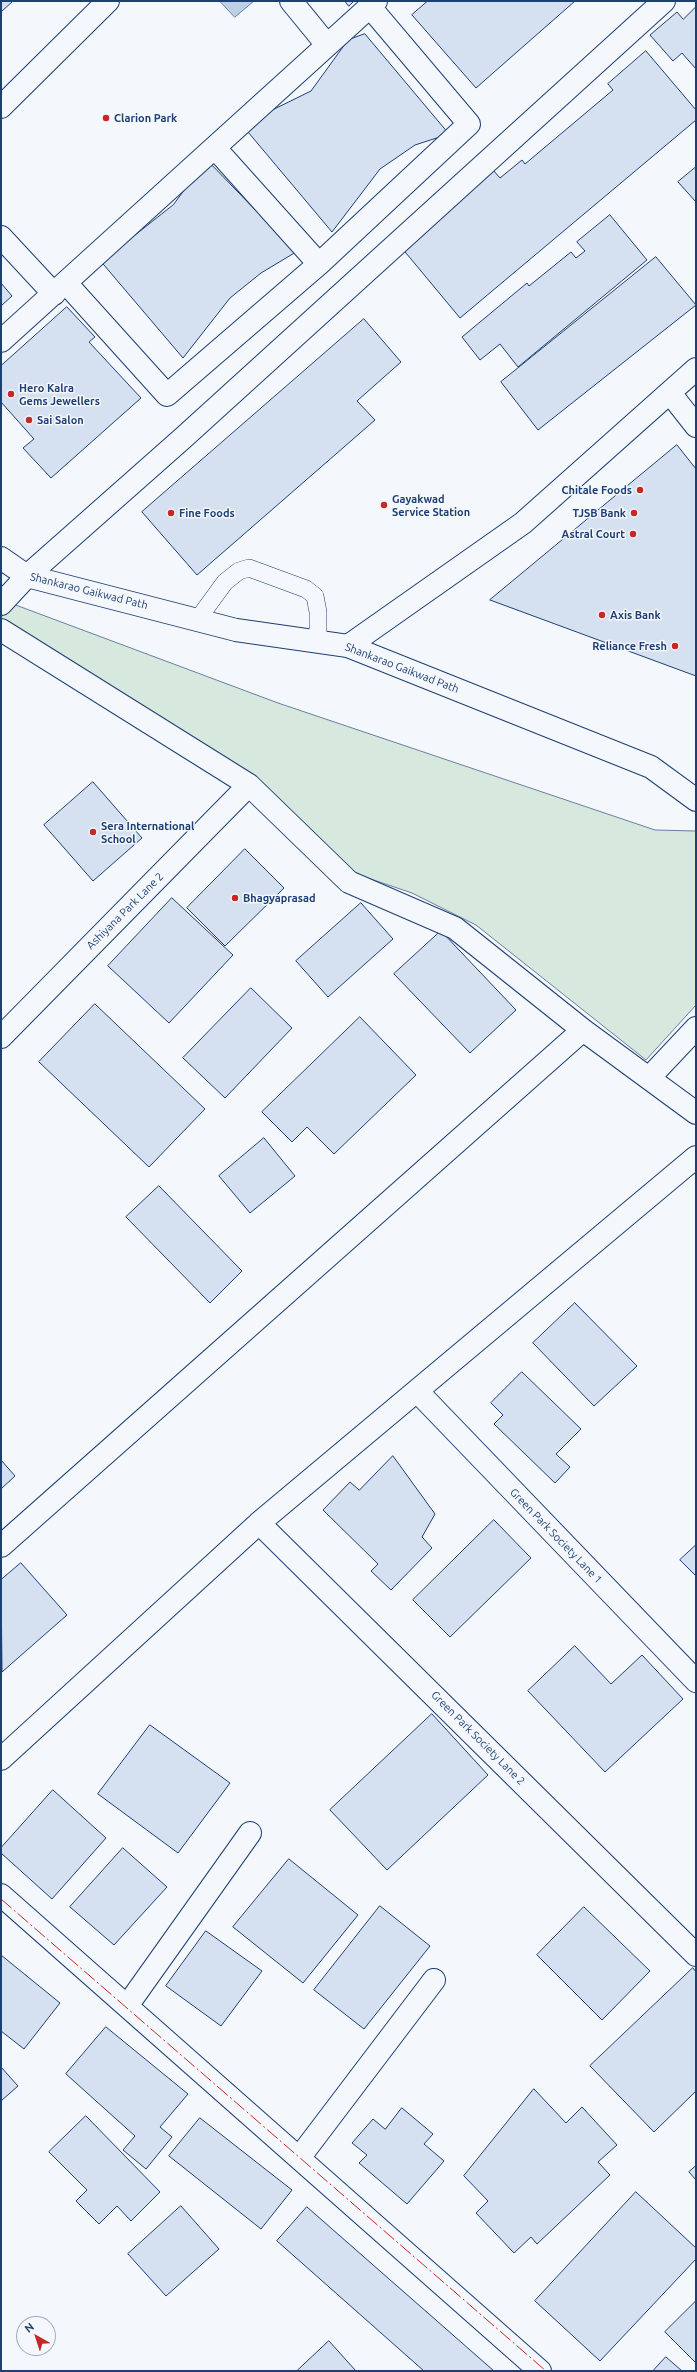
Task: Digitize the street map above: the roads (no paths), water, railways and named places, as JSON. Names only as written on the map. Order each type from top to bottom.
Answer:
[{"type":"street","points":[[1,107],[108,1]]},
{"type":"street","points":[[291,1],[328,45]]},
{"type":"street","points":[[1,604],[27,576],[183,438],[664,1]]},
{"type":"street","points":[[1,237],[60,288],[167,395],[319,264],[469,124],[373,4],[215,148],[60,288],[1,341]]},
{"type":"street","points":[[215,148],[319,264]]},
{"type":"street","points":[[348,646],[523,523],[696,369]]},
{"type":"street","points":[[670,393],[696,426]]},
{"type":"street","name":"Shankarao Gaikwad Path","points":[[1,558],[27,576],[236,630],[348,646],[652,768],[696,800]]},
{"type":"street","points":[[1,630],[249,785],[349,882],[455,928],[583,1030],[696,1113]]},
{"type":"street","name":"Ashiyana Park Lane 2","points":[[1,1037],[249,785]]},
{"type":"street","points":[[649,1078],[696,1028]]},
{"type":"street","points":[[1,1546],[583,1030]]},
{"type":"street","points":[[1,1759],[259,1523],[696,1157]]},
{"type":"street","name":"Green Park Society Lane 1","points":[[417,1391],[696,1681]]},
{"type":"street","name":"Green Park Society Lane 2","points":[[259,1523],[696,1955]]},
{"type":"street","points":[[127,2006],[250,1833]]},
{"type":"street","points":[[1,1895],[540,2371]]},
{"type":"street","points":[[299,2158],[434,1980]]},
{"type":"lane","points":[[198,619],[225,582],[239,571],[249,568],[306,589],[315,596],[318,612],[318,642]]},
{"type":"water","points":[[220,1],[254,1],[235,17]]},
{"type":"place","name":"Clarion Park","points":[[106,118]]},
{"type":"place","name":"Hero Kalra Gems Jewellers","points":[[11,394]]},
{"type":"place","name":"Sai Salon","points":[[29,420]]},
{"type":"place","name":"Chitale Foods","points":[[640,490]]},
{"type":"place","name":"Gayakwad Service Station","points":[[384,505]]},
{"type":"place","name":"Fine Foods","points":[[171,513]]},
{"type":"place","name":"TJSB Bank","points":[[634,513]]},
{"type":"place","name":"Astral Court","points":[[633,534]]},
{"type":"place","name":"Axis Bank","points":[[602,615]]},
{"type":"place","name":"Reliance Fresh","points":[[675,646]]},
{"type":"place","name":"Sera International School","points":[[93,832]]},
{"type":"place","name":"Bhagyaprasad","points":[[235,898]]}]
